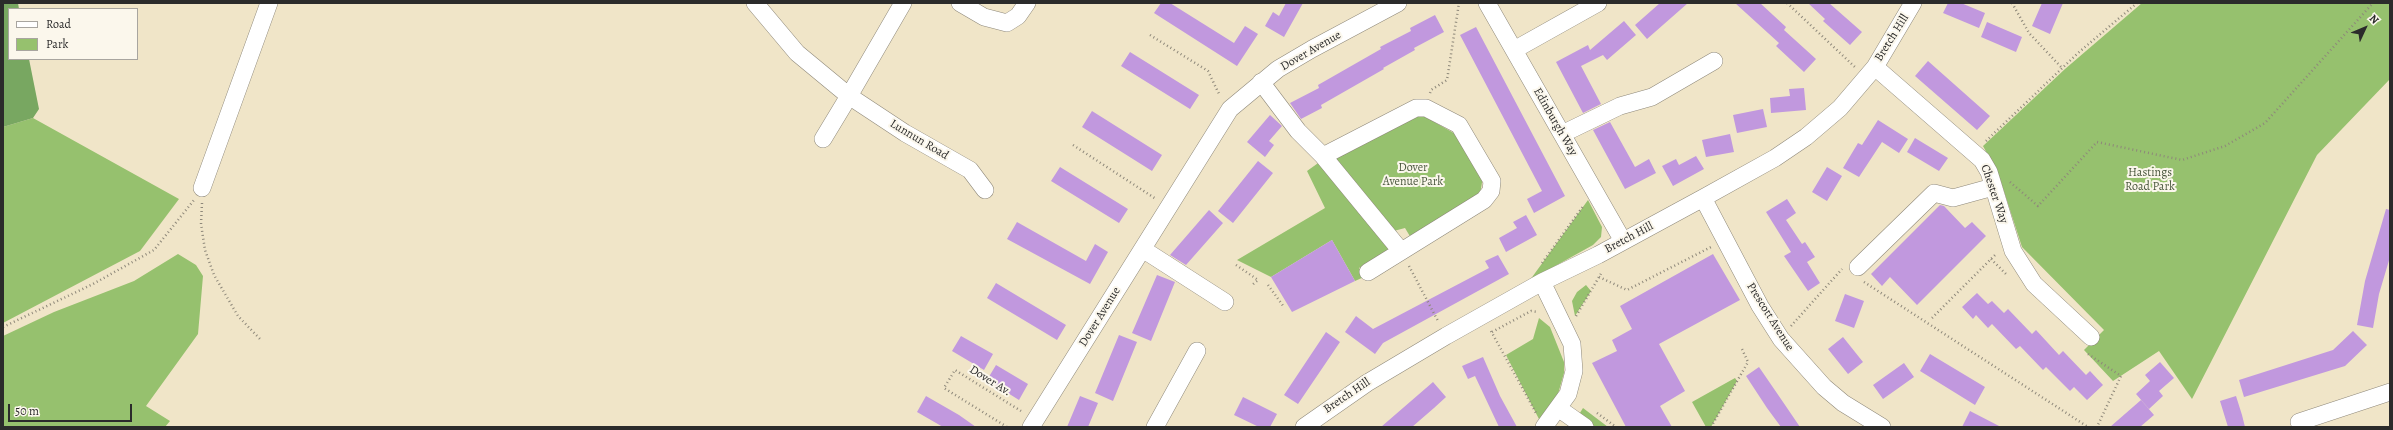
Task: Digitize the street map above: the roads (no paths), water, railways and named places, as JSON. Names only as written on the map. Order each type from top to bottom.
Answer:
[{"type":"street","points":[[202,188],[269,3]]},
{"type":"street","name":"Lunnun Road","points":[[755,3],[797,53],[849,96],[905,133],[970,170],[985,190]]},
{"type":"street","points":[[823,139],[903,3]]},
{"type":"street","points":[[960,3],[984,17],[1007,23],[1018,16],[1027,3]]},
{"type":"street","name":"Dover Avenue","points":[[1034,423],[1144,250],[1230,109],[1261,82],[1312,49],[1398,3]]},
{"type":"street","name":"Edinburgh Way","points":[[1487,3],[1623,241]]},
{"type":"street","points":[[1514,50],[1598,3]]},
{"type":"street","name":"Bretch Hill","points":[[1304,427],[1366,383],[1482,315],[1540,275],[1598,255],[1775,158],[1806,137],[1840,108],[1871,72],[1913,3]]},
{"type":"street","points":[[1562,134],[1620,106],[1652,97],[1714,61]]},
{"type":"street","name":"Chester Way","points":[[1871,72],[1974,151],[1982,160],[2000,183],[2013,251],[2034,284],[2088,345]]},
{"type":"street","points":[[1261,82],[1298,131],[1323,156],[1401,251]]},
{"type":"street","points":[[1323,156],[1416,108],[1426,108],[1459,125],[1489,173],[1492,181],[1491,191],[1484,200],[1368,272]]},
{"type":"street","points":[[1861,274],[1934,193],[1953,198],[2000,183]]},
{"type":"street","name":"Prescott Avenue","points":[[1703,198],[1780,339],[1824,387],[1843,403],[1882,427]]},
{"type":"street","points":[[1144,250],[1225,302]]},
{"type":"street","points":[[1540,275],[1567,330],[1572,344],[1574,371],[1568,394],[1558,408],[1540,421]]},
{"type":"street","points":[[1155,427],[1197,351]]},
{"type":"street","points":[[2299,422],[2390,392]]},
{"type":"street","points":[[1558,408],[1580,425]]},
{"type":"park label","name":"Dover Avenue Park","points":[[1413,175]]},
{"type":"park label","name":"Hastings Road Park","points":[[2150,180]]}]
